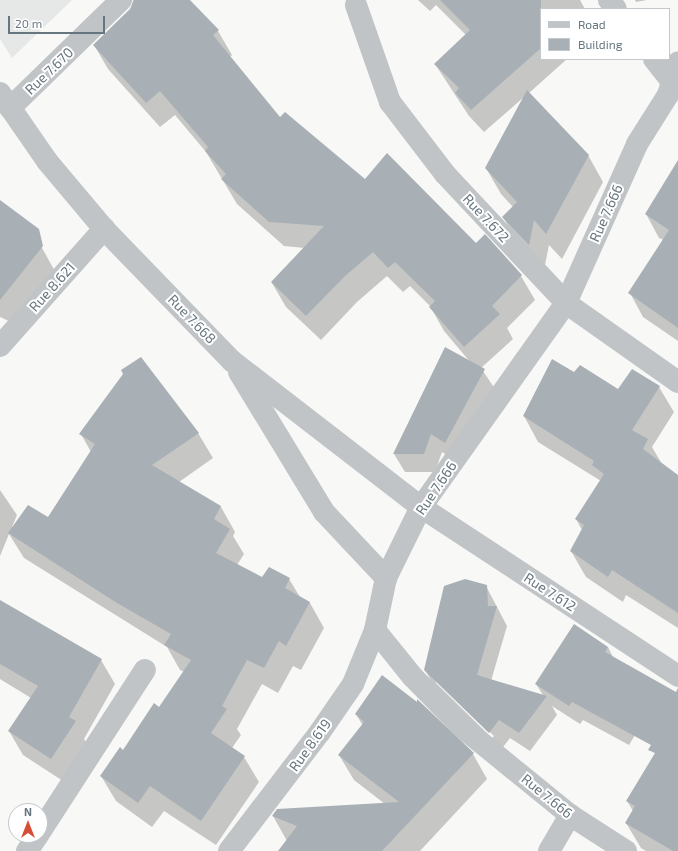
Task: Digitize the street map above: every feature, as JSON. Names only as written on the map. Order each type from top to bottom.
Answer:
[{"type":"street","name":"Rue 7.670","points":[[5,100],[121,0]]},
{"type":"street","points":[[609,0],[615,8]]},
{"type":"street","name":"Rue 7.672","points":[[356,5],[390,102],[445,174],[566,303],[678,382]]},
{"type":"street","points":[[655,60],[674,85]]},
{"type":"street","name":"Rue 7.666","points":[[626,851],[570,816],[464,729],[412,676],[375,630],[386,578],[421,507],[566,303],[637,144],[674,85]]},
{"type":"street","name":"Rue 7.668","points":[[5,100],[47,161],[104,229],[232,361],[421,507]]},
{"type":"street","name":"Rue 8.621","points":[[3,338],[104,229]]},
{"type":"street","points":[[232,361],[324,512],[386,578]]},
{"type":"street","name":"Rue 7.612","points":[[421,507],[678,676]]},
{"type":"street","name":"Rue 8.619","points":[[229,851],[320,732],[353,684],[375,630]]},
{"type":"street","points":[[48,820],[145,670]]},
{"type":"street","points":[[549,851],[570,816]]},
{"type":"shaded area","points":[[0,0],[72,0],[12,58],[0,39]]},
{"type":"building","points":[[134,0],[190,0],[219,30],[213,35],[280,117],[285,112],[365,179],[387,153],[476,243],[485,234],[522,275],[492,306],[500,314],[464,347],[429,307],[435,301],[395,262],[388,268],[373,252],[344,277],[306,316],[271,282],[324,226],[269,222],[221,179],[226,174],[205,151],[208,147],[160,91],[146,103],[93,45],[130,9]]},
{"type":"building","points":[[440,0],[541,0],[540,49],[471,110],[455,93],[459,88],[434,64],[470,30]]},
{"type":"building","points":[[527,90],[589,155],[546,234],[534,220],[529,245],[502,217],[517,202],[485,168]]},
{"type":"building","points":[[678,160],[678,328],[628,293],[669,230],[645,214]]},
{"type":"building","points":[[0,200],[39,229],[43,246],[0,300]]},
{"type":"building","points":[[445,347],[485,369],[445,443],[431,434],[424,454],[393,454]]},
{"type":"building","points":[[141,357],[199,433],[152,465],[221,506],[214,519],[230,529],[216,553],[262,577],[269,567],[290,578],[285,588],[310,602],[286,646],[279,641],[264,668],[247,660],[222,706],[227,709],[211,733],[245,756],[201,821],[150,786],[138,803],[100,776],[120,747],[123,750],[154,703],[159,707],[191,660],[164,645],[171,634],[117,603],[8,533],[28,505],[48,517],[95,444],[79,434],[123,374],[121,370]]},
{"type":"building","points":[[552,359],[574,372],[580,365],[618,389],[632,369],[660,386],[632,430],[648,439],[643,449],[678,475],[678,613],[612,570],[608,577],[570,551],[584,525],[575,519],[604,474],[592,465],[594,461],[523,416]]},
{"type":"building","points":[[465,579],[487,585],[488,606],[497,606],[477,675],[547,696],[519,733],[499,720],[489,733],[424,670],[444,586]]},
{"type":"building","points":[[0,600],[102,659],[69,717],[76,721],[51,759],[8,731],[38,686],[0,664]]},
{"type":"building","points":[[574,624],[608,647],[605,652],[676,692],[678,688],[678,851],[673,851],[625,823],[635,806],[626,801],[655,753],[648,750],[651,745],[572,702],[569,706],[535,684]]},
{"type":"building","points":[[382,675],[417,702],[417,699],[474,753],[382,851],[278,851],[297,826],[272,816],[277,809],[399,802],[338,755],[364,722],[355,714]]}]
